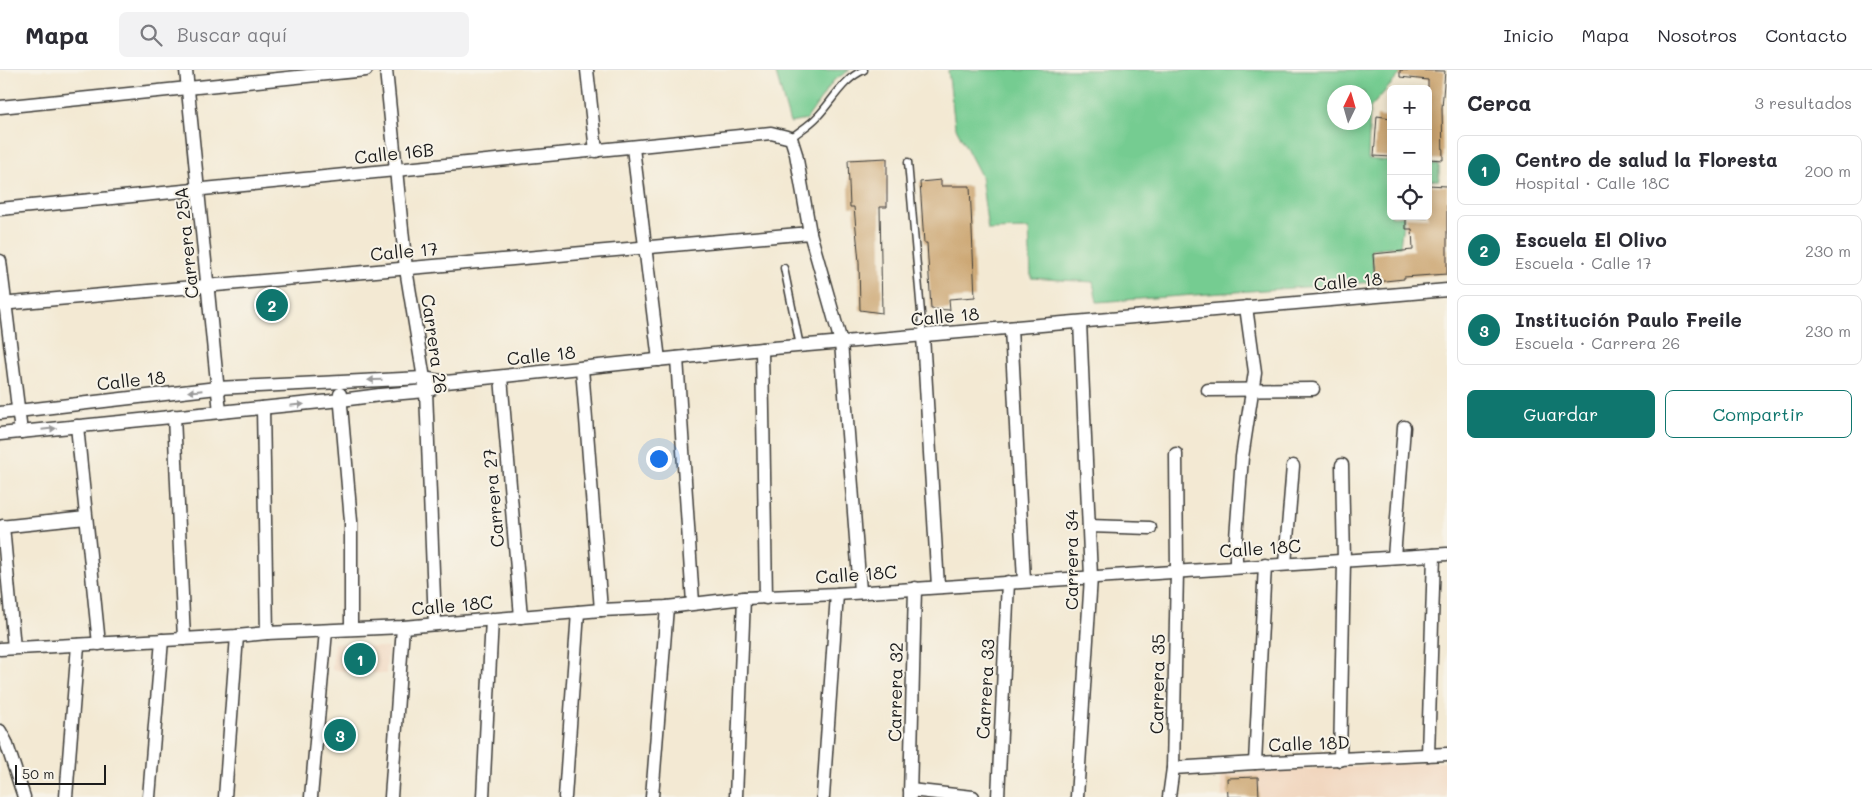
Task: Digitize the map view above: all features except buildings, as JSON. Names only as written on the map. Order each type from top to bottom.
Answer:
[{"type":"street","name":"Carrera 25A","points":[[186,70],[220,412]]},
{"type":"street","points":[[0,107],[366,70]]},
{"type":"street","name":"Carrera 26","points":[[386,70],[406,269],[426,391],[435,624]]},
{"type":"street","points":[[587,70],[596,151]]},
{"type":"street","name":"Calle 16B","points":[[0,209],[771,133],[791,138]]},
{"type":"street","points":[[791,138],[796,154],[810,233],[841,342],[860,591]]},
{"type":"street","points":[[633,148],[659,360]]},
{"type":"street","name":"Calle 17","points":[[2,304],[810,233]]},
{"type":"street","points":[[0,261],[2,304],[21,432]]},
{"type":"street","name":"Calle 18","points":[[0,413],[217,388],[423,378],[446,382],[762,349],[1447,290]]},
{"type":"street","points":[[1236,567],[1236,538],[1242,457],[1255,372],[1246,307]]},
{"type":"street","name":"Carrera 34","points":[[1077,797],[1091,576],[1080,322]]},
{"type":"street","points":[[1011,328],[1024,581]]},
{"type":"street","points":[[923,336],[938,586]]},
{"type":"street","points":[[762,349],[766,598]]},
{"type":"street","points":[[677,358],[693,603]]},
{"type":"street","points":[[582,368],[600,610]]},
{"type":"street","name":"Carrera 27","points":[[501,377],[521,617]]},
{"type":"street","points":[[339,382],[350,521],[351,628]]},
{"type":"street","name":"Calle 18","points":[[0,434],[426,391],[446,382]]},
{"type":"street","points":[[1208,390],[1313,389]]},
{"type":"street","points":[[263,408],[268,633]]},
{"type":"street","points":[[174,416],[184,639]]},
{"type":"street","points":[[77,426],[99,644]]},
{"type":"street","points":[[1394,557],[1404,427]]},
{"type":"street","name":"Carrera 35","points":[[1169,797],[1173,768],[1176,454]]},
{"type":"street","points":[[1340,760],[1344,561],[1342,465]]},
{"type":"street","points":[[1284,564],[1293,466]]},
{"type":"street","points":[[14,648],[1,527],[86,518]]},
{"type":"street","points":[[1089,526],[1150,528]]},
{"type":"street","name":"Calle 18C","points":[[0,649],[326,631],[351,628],[403,627],[600,610],[667,607],[744,598],[837,594],[1447,554]]},
{"type":"street","points":[[1428,755],[1434,555]]},
{"type":"street","points":[[1255,762],[1265,566]]},
{"type":"street","name":"Carrera 33","points":[[998,797],[1008,582]]},
{"type":"street","name":"Carrera 32","points":[[910,794],[915,588]]},
{"type":"street","points":[[823,797],[837,594]]},
{"type":"street","points":[[736,797],[744,598]]},
{"type":"street","points":[[652,797],[667,607]]},
{"type":"street","points":[[564,797],[578,612]]},
{"type":"street","points":[[483,797],[492,619]]},
{"type":"street","points":[[391,797],[403,627]]},
{"type":"street","points":[[311,797],[326,631]]},
{"type":"street","points":[[225,797],[237,636]]},
{"type":"street","points":[[149,797],[162,640]]},
{"type":"street","points":[[66,797],[78,645]]},
{"type":"street","points":[[0,731],[6,742],[24,797]]},
{"type":"street","name":"Calle 18D","points":[[1173,768],[1255,762],[1340,760],[1447,754]]},
{"type":"street","points":[[910,794],[973,797]]},
{"type":"lane","points":[[791,138],[814,121],[839,90],[855,74],[864,70]]},
{"type":"lane","points":[[908,162],[923,336]]},
{"type":"lane","points":[[784,268],[800,346]]},
{"type":"shaded area","points":[[334,643],[388,648],[386,674],[332,670]]},
{"type":"shaded area","points":[[1447,762],[1447,797],[1222,797],[1221,774]]},
{"type":"green space","points":[[775,70],[850,70],[834,80],[806,120],[790,123]]},
{"type":"green space","points":[[948,70],[1404,70],[1391,85],[1387,85],[1387,89],[1372,106],[1372,85],[1327,85],[1327,130],[1369,130],[1368,159],[1387,161],[1387,220],[1403,220],[1400,246],[1371,249],[1375,282],[1097,302],[1093,282],[1031,278],[1029,229],[988,230],[981,176],[955,126]]},
{"type":"green space","points":[[1432,164],[1439,165],[1439,180],[1432,181]]},
{"type":"place","name":"Escuela El Olivo","points":[[272,305]]},
{"type":"place","name":"Centro de salud la Floresta","points":[[360,659]]},
{"type":"place","name":"Institución Paulo Freile","points":[[340,735]]}]
